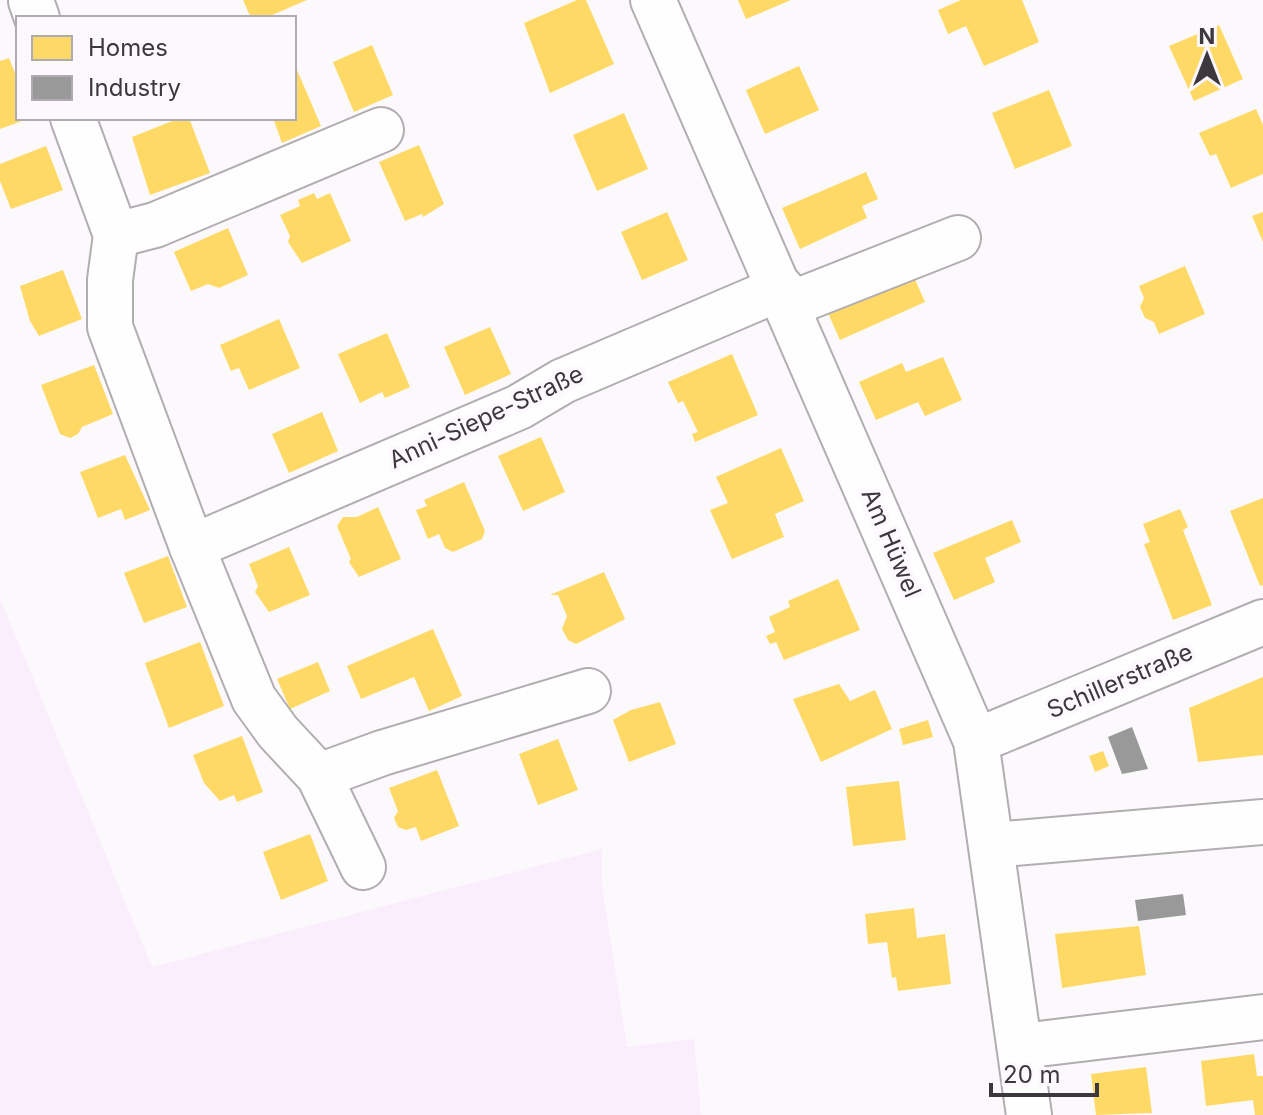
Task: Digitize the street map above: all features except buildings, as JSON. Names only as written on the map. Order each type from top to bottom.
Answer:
[{"type":"street","name":"Am Hüwel","points":[[653,0],[976,741],[1022,1046],[1029,1115]]},
{"type":"street","points":[[74,120],[116,235],[110,280],[110,327],[192,547],[254,699],[278,732],[319,776],[363,867]]},
{"type":"street","points":[[116,235],[155,225],[381,130]]},
{"type":"street","name":"Anni-Siepe-Straße","points":[[192,547],[519,407],[563,381],[784,296],[958,238]]},
{"type":"street","name":"Schillerstraße","points":[[976,741],[1263,622]]},
{"type":"street","points":[[319,776],[382,753],[588,691]]},
{"type":"street","points":[[992,845],[1263,822]]},
{"type":"street","points":[[1022,1046],[1263,1017]]},
{"type":"shaded area","points":[[0,598],[152,967],[602,849],[602,885],[627,1047],[694,1039],[701,1115],[0,1115]]}]
